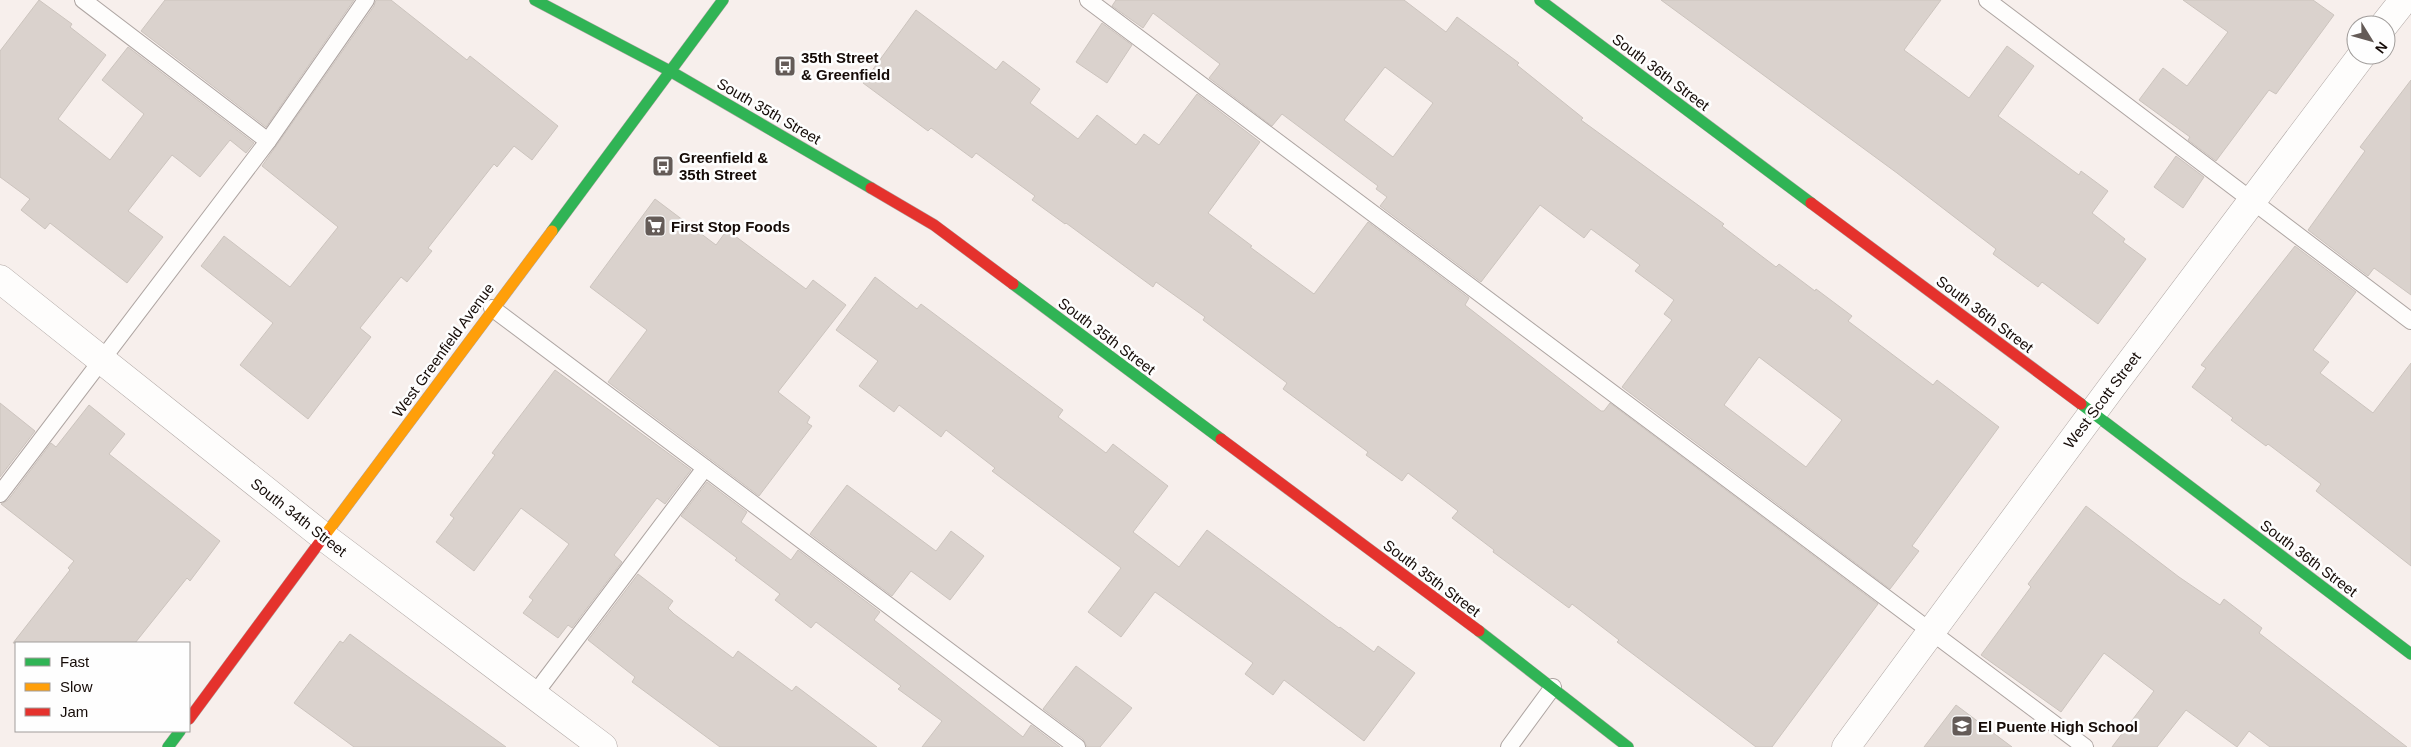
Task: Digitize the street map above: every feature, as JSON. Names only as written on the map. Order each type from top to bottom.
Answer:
[{"type":"main road","name":"South 35th Street","points":[[535,0],[670,71],[934,225],[1553,687],[1628,747]]},
{"type":"main road","name":"West Greenfield Avenue","points":[[190,718],[492,308],[723,0]]},
{"type":"main road","name":"South 36th Street","points":[[1540,0],[2093,413],[2411,654]]},
{"type":"main road","points":[[168,747],[179,732]]},
{"type":"street","name":"West Scott Street","points":[[1846,747],[2093,413],[2354,65]]},
{"type":"street","name":"South 34th Street","points":[[0,279],[324,538],[603,747]]},
{"type":"lane","points":[[84,0],[268,142]]},
{"type":"lane","points":[[0,494],[268,142],[366,0]]},
{"type":"lane","points":[[1088,0],[2085,747]]},
{"type":"lane","points":[[1987,0],[2411,321]]},
{"type":"lane","points":[[492,308],[1077,747]]},
{"type":"lane","points":[[534,695],[705,468]]},
{"type":"lane","points":[[1509,747],[1553,687]]},
{"type":"building","points":[[39,0],[72,24],[70,27],[106,55],[58,119],[110,160],[144,114],[102,80],[128,47],[254,143],[246,153],[230,140],[200,177],[172,155],[128,211],[163,237],[127,283],[50,223],[45,229],[21,210],[30,199],[0,177],[0,51]]},
{"type":"building","points":[[165,0],[354,0],[266,127],[141,31]]},
{"type":"building","points":[[376,0],[391,0],[467,60],[470,56],[558,126],[532,160],[514,146],[497,167],[494,164],[428,248],[432,251],[407,282],[401,277],[360,328],[371,337],[308,419],[240,365],[273,323],[201,266],[224,236],[290,287],[338,227],[262,166],[374,6]]},
{"type":"building","points":[[1116,0],[1404,0],[1446,32],[1457,17],[1519,63],[1517,65],[1583,118],[1581,120],[1724,224],[1722,226],[1776,267],[1779,264],[1852,316],[1848,321],[1933,385],[1937,380],[1999,427],[1912,546],[1919,551],[1890,589],[1622,387],[1672,320],[1664,314],[1674,300],[1635,271],[1640,265],[1591,229],[1584,238],[1540,205],[1481,282],[1380,206],[1387,197],[1376,189],[1378,186],[1282,114],[1272,126],[1209,78],[1220,64],[1153,13],[1143,28],[1112,6]],"holes":[[[1385,67],[1433,103],[1393,157],[1344,120]],[[1759,357],[1842,420],[1806,467],[1724,405]]]},
{"type":"building","points":[[1661,0],[1941,0],[1904,50],[1969,98],[2007,46],[2034,66],[1998,116],[2079,175],[2081,171],[2108,191],[2092,213],[2125,239],[2123,242],[2146,259],[2098,324],[2042,282],[2038,287],[1993,254],[1996,249],[1897,173]]},
{"type":"building","points":[[2183,0],[2313,0],[2334,15],[2276,94],[2269,90],[2216,161],[2188,140],[2190,137],[2139,100],[2163,68],[2187,86],[2228,32]]},
{"type":"building","points":[[916,10],[996,70],[1003,61],[1040,89],[1030,103],[1078,139],[1097,115],[1136,145],[1144,134],[1159,145],[1197,94],[1260,142],[1208,213],[1252,246],[1250,247],[1314,294],[1368,222],[1469,298],[1465,305],[1601,411],[1604,411],[1610,403],[1878,604],[1772,747],[1756,747],[1617,642],[1619,640],[1572,604],[1569,608],[1493,552],[1494,550],[1452,518],[1458,511],[1408,473],[1402,481],[1366,455],[1368,452],[1283,389],[1287,383],[1203,320],[1205,317],[1156,282],[1153,287],[1065,224],[1032,200],[1035,196],[976,153],[972,158],[931,128],[928,131],[863,83]]},
{"type":"building","points":[[1102,23],[1132,45],[1107,83],[1076,62]]},
{"type":"building","points":[[2411,80],[2411,295],[2374,268],[2368,276],[2308,230],[2365,151],[2360,147]]},
{"type":"building","points":[[2176,156],[2204,177],[2183,208],[2154,187]]},
{"type":"building","points":[[655,199],[716,245],[727,230],[806,289],[813,280],[846,305],[778,392],[810,417],[807,423],[812,426],[759,496],[608,382],[647,330],[590,287]]},
{"type":"building","points":[[2295,246],[2356,292],[2313,350],[2329,362],[2320,373],[2373,413],[2411,363],[2411,566],[2316,491],[2321,484],[2268,444],[2266,446],[2231,420],[2233,418],[2192,387],[2206,368],[2201,365]]},
{"type":"building","points":[[875,277],[917,309],[921,304],[1063,410],[1058,417],[1106,453],[1113,444],[1168,486],[1133,532],[1179,567],[1207,530],[1339,628],[1374,652],[1378,646],[1415,673],[1364,741],[1284,680],[1273,695],[1245,674],[1253,663],[1155,592],[1121,637],[1088,612],[1121,568],[992,471],[995,468],[946,430],[941,437],[899,405],[894,412],[859,386],[878,361],[836,330]]},
{"type":"building","points":[[555,370],[691,470],[665,504],[657,498],[614,555],[622,562],[572,628],[568,625],[558,638],[523,613],[533,600],[529,597],[569,544],[521,508],[474,571],[436,542],[454,518],[450,515],[495,455],[492,453]]},
{"type":"building","points":[[0,403],[35,431],[0,477]]},
{"type":"building","points":[[89,405],[125,434],[109,454],[220,541],[190,581],[187,578],[136,642],[13,643],[70,570],[68,568],[74,561],[1,504],[8,500],[51,443],[56,447]]},
{"type":"building","points":[[707,482],[747,512],[741,522],[791,560],[798,550],[880,612],[874,620],[1023,737],[1031,725],[1060,747],[922,747],[942,721],[898,689],[901,686],[816,622],[811,628],[775,600],[780,594],[735,560],[737,558],[681,516]]},
{"type":"building","points":[[847,485],[936,551],[951,531],[984,556],[950,600],[911,571],[892,596],[810,534]]},
{"type":"building","points":[[2086,506],[2179,577],[2220,605],[2224,599],[2262,628],[2259,633],[2407,747],[2270,747],[2249,731],[2237,747],[2186,710],[2157,747],[2112,747],[2154,691],[2104,653],[2061,712],[1981,655],[2031,587],[2028,584]]},
{"type":"building","points":[[638,574],[673,601],[668,608],[674,614],[733,658],[738,651],[792,691],[796,686],[877,747],[720,747],[632,682],[635,677],[588,640]]},
{"type":"building","points":[[350,634],[506,747],[354,747],[294,703],[340,641],[343,643]]},
{"type":"building","points":[[1076,666],[1132,708],[1100,747],[1087,747],[1083,739],[1043,709]]},
{"type":"building","name":"El Puente High School","points":[[1956,705],[2012,747],[1924,747]]},
{"type":"traffic: fast","points":[[535,0],[670,71],[871,188]]},
{"type":"traffic: fast","points":[[552,231],[723,0]]},
{"type":"traffic: fast","points":[[1540,0],[1811,203]]},
{"type":"traffic: fast","points":[[1013,284],[1221,439]]},
{"type":"traffic: fast","points":[[2081,404],[2411,654]]},
{"type":"traffic: fast","points":[[1479,631],[1628,747]]},
{"type":"traffic: fast","points":[[168,747],[179,732]]},
{"type":"traffic: slow","points":[[325,535],[552,231]]},
{"type":"traffic: jam","points":[[871,188],[934,225],[1013,284]]},
{"type":"traffic: jam","points":[[1811,203],[2081,404]]},
{"type":"traffic: jam","points":[[1221,439],[1479,631]]},
{"type":"traffic: jam","points":[[190,718],[325,535]]},
{"type":"place","name":"35th Street & Greenfield","points":[[785,66]]},
{"type":"place","name":"Greenfield & 35th Street","points":[[663,166]]},
{"type":"place","name":"First Stop Foods","points":[[655,226]]},
{"type":"place","name":"El Puente High School","points":[[1962,726]]}]
